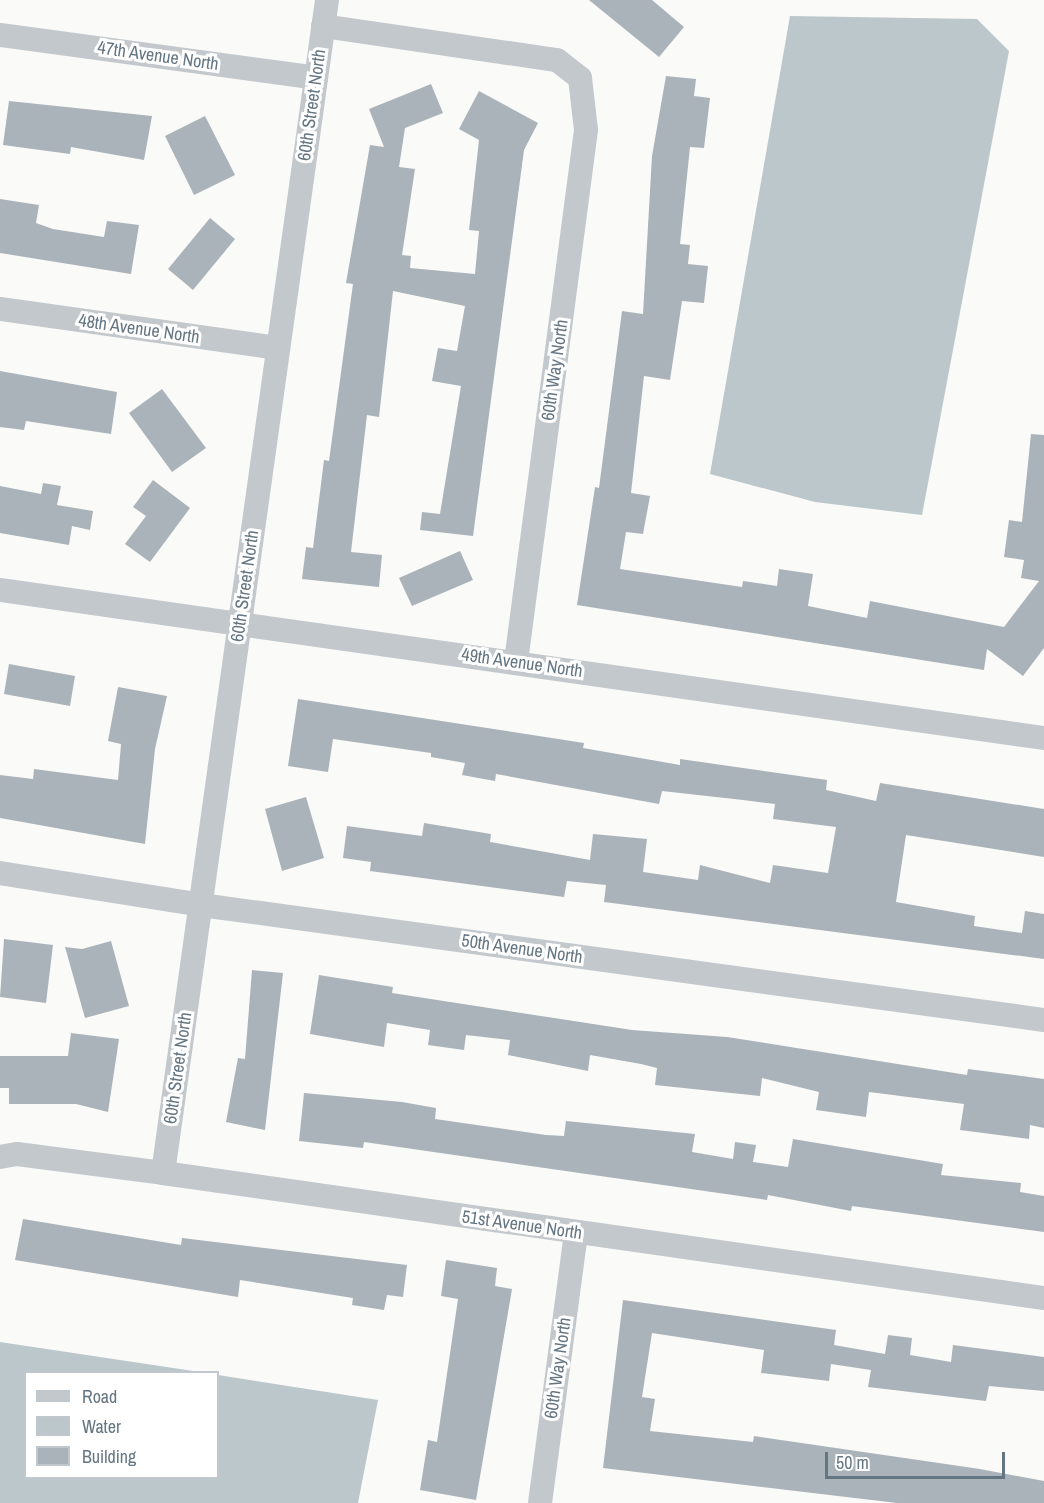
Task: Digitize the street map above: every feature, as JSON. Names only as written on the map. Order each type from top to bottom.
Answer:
[{"type":"street","name":"60th Street North","points":[[163,1173],[327,0]]},
{"type":"street","name":"60th Way North","points":[[323,26],[557,60],[580,78],[586,130],[516,662]]},
{"type":"street","name":"47th Avenue North","points":[[0,35],[316,78]]},
{"type":"street","name":"48th Avenue North","points":[[0,309],[278,348]]},
{"type":"street","name":"49th Avenue North","points":[[0,590],[1044,738]]},
{"type":"street","name":"50th Avenue North","points":[[0,873],[201,905],[1044,1020]]},
{"type":"street","name":"51st Avenue North","points":[[0,1157],[17,1154],[163,1173],[1044,1298]]},
{"type":"street","name":"60th Way North","points":[[540,1503],[576,1233]]},
{"type":"water","points":[[790,16],[977,19],[1009,51],[922,515],[815,502],[710,474]]},
{"type":"water","points":[[0,1342],[193,1371],[24,1371],[24,1479],[219,1479],[219,1375],[378,1400],[358,1503],[0,1503]]},
{"type":"building","points":[[589,0],[652,0],[684,27],[659,57]]},
{"type":"building","points":[[666,76],[696,79],[694,96],[710,98],[704,148],[690,147],[680,244],[690,245],[688,264],[708,266],[704,303],[682,301],[670,380],[644,376],[631,493],[650,496],[643,534],[626,532],[620,569],[742,587],[743,581],[777,586],[779,569],[813,574],[808,606],[867,618],[870,601],[1004,627],[1039,581],[1021,578],[1024,560],[1004,557],[1009,520],[1022,522],[1031,434],[1044,435],[1044,648],[1023,676],[987,649],[984,670],[577,605],[595,487],[599,488],[622,311],[643,314],[652,156]]},
{"type":"building","points":[[431,84],[443,113],[405,128],[399,167],[415,169],[402,255],[411,256],[410,268],[475,274],[479,231],[469,230],[479,140],[459,129],[479,91],[538,123],[524,150],[473,536],[420,530],[422,512],[440,514],[461,386],[432,381],[438,348],[457,351],[465,306],[393,291],[379,417],[367,415],[351,552],[382,555],[379,587],[302,579],[306,547],[313,548],[324,460],[329,461],[353,284],[346,283],[370,145],[384,147],[369,109]]},
{"type":"building","points":[[9,101],[152,116],[144,160],[71,147],[70,154],[3,145]]},
{"type":"building","points":[[205,116],[235,175],[194,195],[165,136]]},
{"type":"building","points":[[0,199],[39,205],[36,223],[53,229],[104,237],[107,221],[139,225],[131,274],[0,253]]},
{"type":"building","points":[[210,218],[235,239],[193,290],[168,269]]},
{"type":"building","points":[[0,371],[117,392],[111,434],[26,421],[24,430],[0,427]]},
{"type":"building","points":[[162,389],[206,448],[172,472],[129,413]]},
{"type":"building","points":[[153,480],[190,508],[150,562],[125,544],[146,516],[133,507]]},
{"type":"building","points":[[43,483],[61,486],[57,505],[93,511],[90,530],[72,526],[69,545],[0,533],[0,486],[41,494]]},
{"type":"building","points":[[460,551],[473,580],[412,606],[399,578]]},
{"type":"building","points":[[9,664],[75,676],[70,706],[4,694]]},
{"type":"building","points":[[118,687],[167,696],[155,749],[145,844],[0,818],[0,775],[33,779],[34,769],[118,780],[121,744],[108,741]]},
{"type":"building","points":[[298,699],[584,743],[583,748],[680,765],[680,759],[827,780],[826,790],[876,801],[880,783],[1044,809],[1044,857],[906,835],[896,902],[975,916],[974,926],[1022,933],[1025,911],[1044,914],[1044,959],[604,902],[606,885],[567,881],[564,897],[370,871],[371,862],[343,858],[347,826],[422,836],[424,823],[491,834],[490,842],[590,860],[593,834],[647,839],[643,872],[698,880],[700,865],[770,883],[773,865],[828,873],[836,827],[773,819],[775,804],[662,791],[659,804],[496,774],[495,781],[462,775],[465,763],[431,757],[431,753],[333,739],[328,772],[288,766]]},
{"type":"building","points":[[306,797],[324,858],[282,871],[265,809]]},
{"type":"building","points":[[4,939],[53,945],[46,1003],[0,997]]},
{"type":"building","points":[[111,941],[129,1006],[85,1018],[65,947],[82,949]]},
{"type":"building","points":[[252,970],[283,973],[265,1130],[226,1122],[238,1058],[245,1059]]},
{"type":"building","points":[[319,975],[393,987],[392,993],[632,1030],[727,1037],[967,1075],[968,1069],[1044,1079],[1044,1128],[1030,1125],[1029,1139],[960,1130],[964,1104],[869,1092],[866,1117],[816,1110],[819,1092],[762,1078],[760,1096],[655,1085],[657,1068],[641,1064],[590,1055],[588,1071],[508,1055],[510,1040],[466,1035],[464,1050],[428,1045],[430,1030],[387,1023],[384,1047],[310,1034]]},
{"type":"building","points":[[71,1033],[119,1039],[108,1112],[76,1104],[9,1104],[9,1088],[0,1088],[0,1056],[68,1056]]},
{"type":"building","points":[[304,1093],[402,1102],[436,1108],[435,1119],[546,1135],[564,1136],[566,1121],[695,1134],[692,1152],[733,1159],[735,1142],[756,1145],[753,1162],[788,1167],[793,1139],[943,1164],[941,1175],[1021,1183],[1020,1192],[1044,1196],[1044,1232],[852,1206],[851,1211],[768,1195],[767,1200],[364,1142],[363,1148],[299,1141]]},
{"type":"building","points":[[23,1219],[181,1245],[182,1238],[407,1265],[403,1297],[387,1295],[384,1310],[352,1305],[353,1298],[240,1280],[238,1297],[15,1260]]},
{"type":"building","points":[[446,1260],[497,1268],[495,1286],[512,1289],[476,1500],[420,1490],[428,1440],[437,1442],[458,1299],[441,1296]]},
{"type":"building","points":[[623,1300],[836,1330],[834,1345],[885,1354],[888,1335],[912,1338],[910,1355],[951,1362],[953,1345],[1044,1357],[1044,1391],[989,1386],[986,1401],[868,1387],[871,1370],[831,1364],[829,1381],[761,1373],[764,1350],[652,1333],[642,1397],[655,1399],[650,1431],[753,1442],[754,1436],[980,1469],[1044,1481],[1044,1503],[897,1503],[603,1468]]}]
